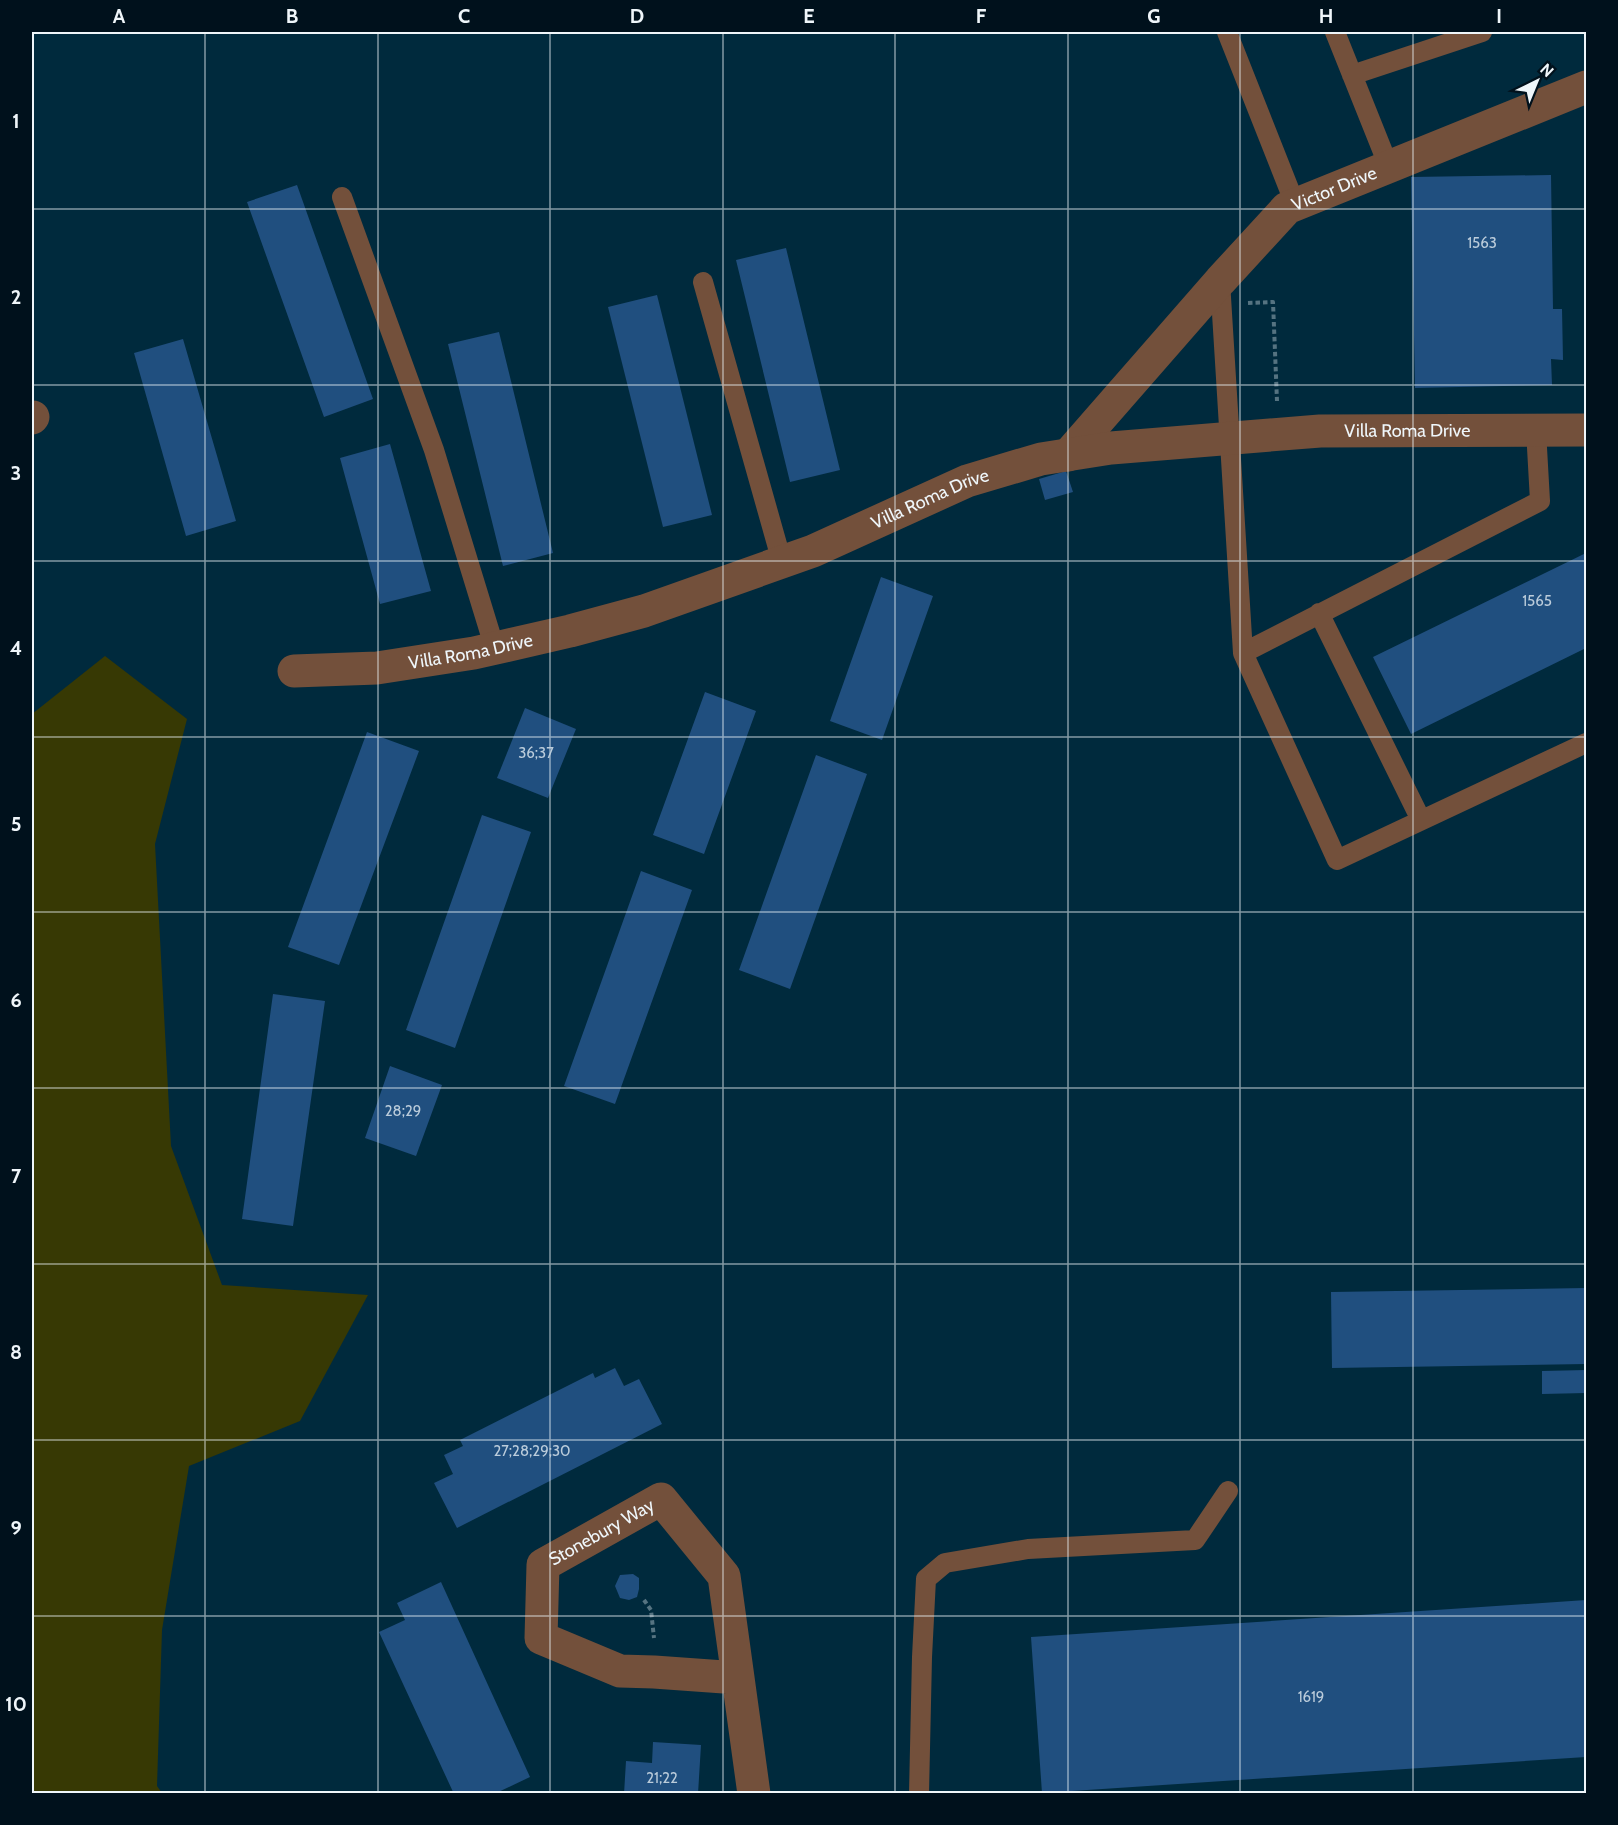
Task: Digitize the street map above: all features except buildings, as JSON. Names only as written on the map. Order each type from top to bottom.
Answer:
[{"type":"street","name":"Victor Drive","points":[[1068,455],[1287,208],[1587,87]]},
{"type":"street","name":"Villa Roma Drive","points":[[294,671],[377,668],[474,654],[570,631],[644,611],[813,551],[967,481],[1041,459],[1112,448],[1228,423],[1320,430],[1587,430]]},
{"type":"street","name":"Stonebury Way","points":[[738,1678],[654,1671],[620,1671],[541,1638],[543,1565],[661,1499],[724,1576],[754,1794]]},
{"type":"lane","points":[[1227,32],[1295,204]]},
{"type":"lane","points":[[1335,32],[1389,166]]},
{"type":"lane","points":[[1352,75],[1482,32]]},
{"type":"lane","points":[[342,197],[434,450],[495,649]]},
{"type":"lane","points":[[1220,281],[1243,652],[1337,860],[1587,743]]},
{"type":"lane","points":[[703,282],[782,562]]},
{"type":"lane","points":[[1243,652],[1540,501],[1536,430]]},
{"type":"lane","points":[[1319,613],[1421,820]]},
{"type":"lane","points":[[920,1794],[922,1657],[926,1579],[945,1563],[1028,1549],[1194,1540],[1228,1491]]},
{"type":"path","points":[[1228,423],[1277,405],[1273,302],[1244,303]]},
{"type":"path","points":[[644,1600],[651,1610],[655,1648]]},
{"type":"shaded area","points":[[105,656],[187,719],[155,844],[171,1146],[222,1285],[368,1295],[300,1421],[189,1466],[162,1630],[157,1786],[162,1793],[32,1793],[32,714]]}]
